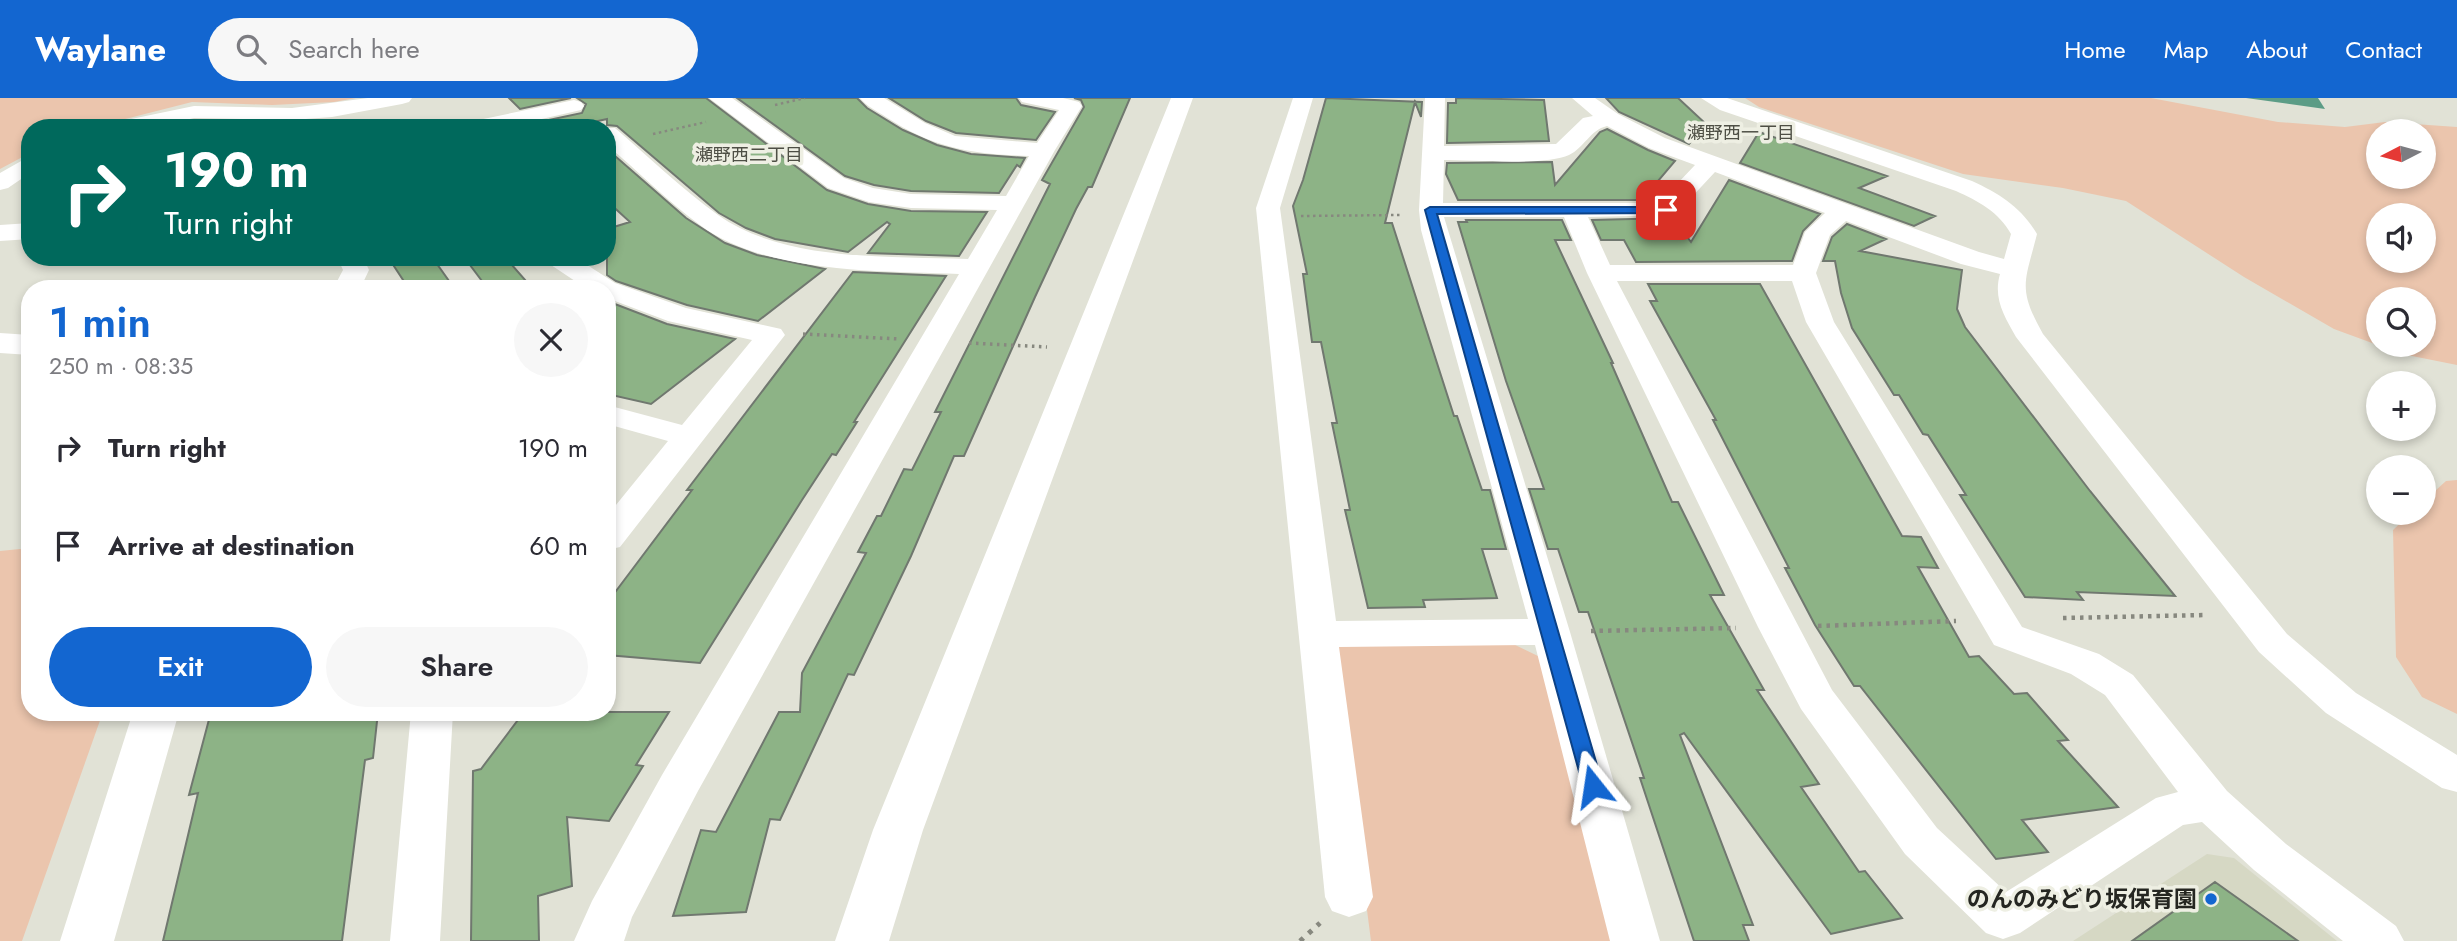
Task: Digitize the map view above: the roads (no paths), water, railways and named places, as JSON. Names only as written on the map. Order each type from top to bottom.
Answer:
[{"type":"street","points":[[162,119],[194,112],[292,114],[332,111],[402,98]]},
{"type":"street","points":[[719,98],[836,183],[869,195],[911,201],[1014,203]]},
{"type":"street","points":[[870,98],[926,132],[947,141],[973,146],[1044,150]]},
{"type":"street","points":[[599,941],[678,787],[1044,150],[1075,102],[1029,98]]},
{"type":"street","points":[[862,941],[898,830],[1182,98]]},
{"type":"street","points":[[1303,98],[1268,208],[1349,897]]},
{"type":"street","points":[[1436,98],[1431,213],[1551,632],[1635,941]]},
{"type":"street","points":[[1582,98],[1610,119],[1657,143],[1970,258],[2015,270]]},
{"type":"street","points":[[1712,98],[1727,106],[1964,186],[1996,201],[2016,217],[2024,234],[2010,287],[2014,308],[2030,337],[2273,643],[2341,703],[2457,776]]},
{"type":"street","points":[[506,119],[569,102],[588,119]]},
{"type":"street","points":[[1433,153],[1544,153],[1563,150],[1591,122],[1610,119]]},
{"type":"street","points":[[616,143],[710,221],[741,237],[788,253],[852,262],[978,267]]},
{"type":"street","points":[[1431,213],[1666,210],[1701,171],[1714,163]]},
{"type":"street","points":[[1573,210],[1601,273],[1777,627],[1816,699],[1921,841],[2003,919],[2172,810],[2211,803]]},
{"type":"street","points":[[1843,211],[1818,232],[1803,273],[1820,322],[2008,636],[2085,664],[2119,685],[2211,803],[2270,856],[2379,941]]},
{"type":"street","points":[[0,233],[21,232]]},
{"type":"street","points":[[571,266],[593,280]]},
{"type":"street","points":[[1601,273],[1803,273]]},
{"type":"street","points":[[616,292],[678,315],[771,335],[616,528]]},
{"type":"street","points":[[0,343],[21,344]]},
{"type":"street","points":[[616,416],[690,437]]},
{"type":"street","points":[[1317,634],[1551,632]]},
{"type":"street","points":[[87,941],[153,721]]},
{"type":"street","points":[[415,941],[438,721]]},
{"type":"place","name":"のんのみどり坂保育園","points":[[2211,899]]},
{"type":"district","name":"瀬野西一丁目","points":[[1741,133]]},
{"type":"district","name":"瀬野西二丁目","points":[[749,155]]}]
